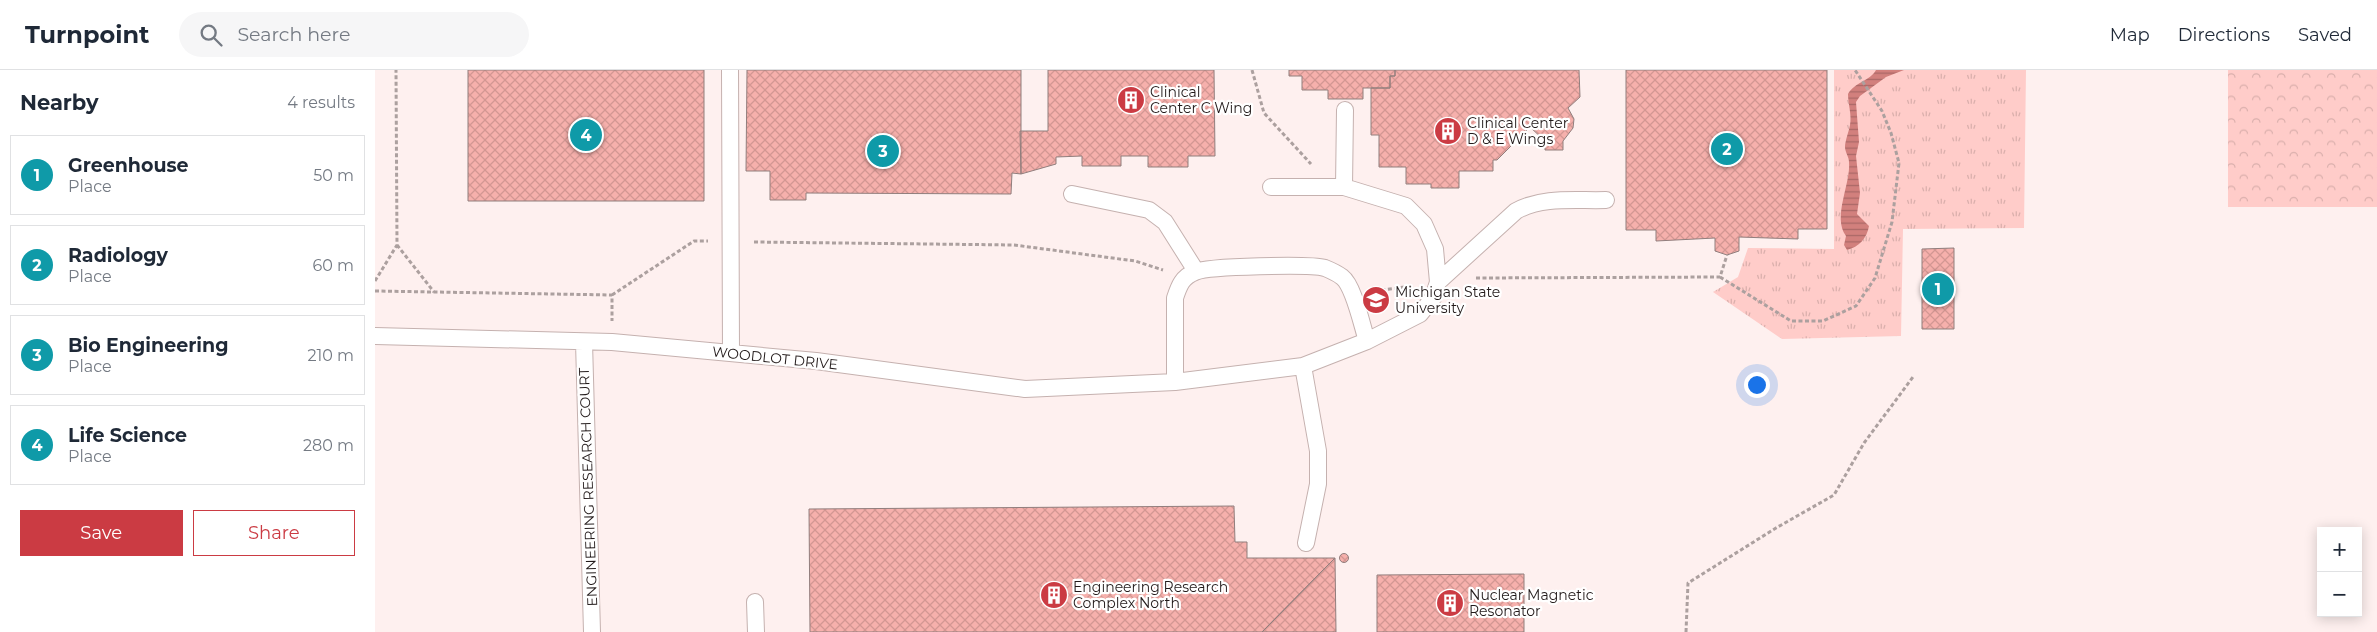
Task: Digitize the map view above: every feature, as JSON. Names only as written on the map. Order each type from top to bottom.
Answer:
[{"type":"lane","points":[[730,70],[731,353]]},
{"type":"lane","points":[[1344,186],[1345,110]]},
{"type":"lane","points":[[1271,187],[1344,186],[1406,206],[1424,224],[1435,249],[1438,282]]},
{"type":"lane","points":[[1072,194],[1149,210],[1165,222],[1196,271]]},
{"type":"lane","points":[[1438,282],[1516,211],[1529,204],[1543,201],[1606,200]]},
{"type":"lane","points":[[1175,382],[1175,298],[1179,285],[1186,277],[1196,271],[1231,267],[1325,268],[1344,278],[1351,292],[1367,341]]},
{"type":"lane","name":"WOODLOT DRIVE","points":[[375,336],[612,342],[816,362],[1025,389],[1175,382],[1303,366],[1367,341],[1420,314],[1433,298],[1438,282]]},
{"type":"lane","name":"ENGINEERING RESEARCH COURT","points":[[585,342],[592,632]]},
{"type":"lane","points":[[1303,366],[1317,451],[1317,484],[1306,543]]},
{"type":"lane","points":[[755,602],[756,632]]},
{"type":"path","points":[[375,281],[397,246],[396,70]]},
{"type":"path","points":[[1252,70],[1264,114],[1308,162],[1344,186]]},
{"type":"path","points":[[1720,277],[1791,321],[1823,321],[1856,306],[1875,278],[1892,222],[1899,163],[1891,133],[1882,111],[1855,70]]},
{"type":"path","points":[[397,246],[435,292]]},
{"type":"path","points":[[375,291],[612,295],[612,342]]},
{"type":"path","points":[[1686,632],[1688,583],[1776,528],[1835,495],[1864,443],[1913,376]]},
{"type":"green space","points":[[1834,70],[2026,70],[2024,228],[1903,229],[1901,336],[1782,339],[1713,292],[1738,277],[1748,248],[1834,249]]},
{"type":"green space","points":[[2228,70],[2377,70],[2377,207],[2228,207]]},
{"type":"shaded area","points":[[1876,70],[1904,70],[1886,77],[1860,96],[1856,102],[1859,142],[1856,156],[1860,193],[1857,214],[1869,226],[1862,241],[1855,247],[1847,250],[1844,245],[1846,236],[1842,228],[1841,210],[1849,171],[1849,160],[1845,147],[1850,121],[1848,94]]},
{"type":"building","points":[[468,70],[704,70],[704,201],[468,201]]},
{"type":"building","points":[[747,70],[1021,70],[1021,174],[1012,173],[1011,194],[806,193],[806,200],[770,200],[770,171],[746,171]]},
{"type":"building","name":"Clinical Center C Wing","points":[[1048,70],[1214,70],[1215,156],[1188,156],[1188,167],[1148,167],[1148,156],[1121,156],[1121,166],[1082,166],[1082,156],[1056,157],[1056,164],[1021,174],[1020,131],[1048,131]]},
{"type":"building","points":[[1289,70],[1395,70],[1395,76],[1390,76],[1390,88],[1363,88],[1363,99],[1328,99],[1328,90],[1302,90],[1302,76],[1289,76]]},
{"type":"building","name":"Clinical Center D & E Wings","points":[[1395,70],[1579,70],[1580,97],[1568,108],[1574,119],[1573,128],[1563,141],[1563,150],[1545,150],[1545,141],[1530,127],[1497,160],[1493,160],[1493,171],[1459,171],[1459,188],[1431,188],[1431,184],[1406,184],[1406,167],[1379,167],[1379,135],[1371,135],[1371,88],[1390,88],[1390,76],[1395,76]]},
{"type":"building","points":[[1626,70],[1827,70],[1827,229],[1798,229],[1798,239],[1739,237],[1739,251],[1727,255],[1715,251],[1715,238],[1656,241],[1656,230],[1626,230]]},
{"type":"building","points":[[1954,248],[1954,329],[1922,329],[1922,249]]},
{"type":"building","name":"Engineering Research Complex North","points":[[1234,506],[1235,542],[1247,542],[1247,558],[1335,558],[1262,632],[810,632],[809,509]]},
{"type":"building","points":[[1344,553],[1349,558],[1344,563],[1339,558]]},
{"type":"building","points":[[1335,558],[1336,632],[1262,632]]},
{"type":"building","name":"Nuclear Magnetic Resonator","points":[[1524,574],[1524,632],[1377,632],[1377,575]]},
{"type":"place","name":"Clinical Center C Wing","points":[[1131,100]]},
{"type":"place","name":"Clinical Center D & E Wings","points":[[1448,131]]},
{"type":"place","name":"Life Science","points":[[586,135]]},
{"type":"place","name":"Radiology","points":[[1727,149]]},
{"type":"place","name":"Bio Engineering","points":[[883,151]]},
{"type":"place","name":"Greenhouse","points":[[1938,289]]},
{"type":"place","name":"Michigan State University","points":[[1376,300]]},
{"type":"place","name":"Engineering Research Complex North","points":[[1054,595]]},
{"type":"place","name":"Nuclear Magnetic Resonator","points":[[1450,603]]}]
